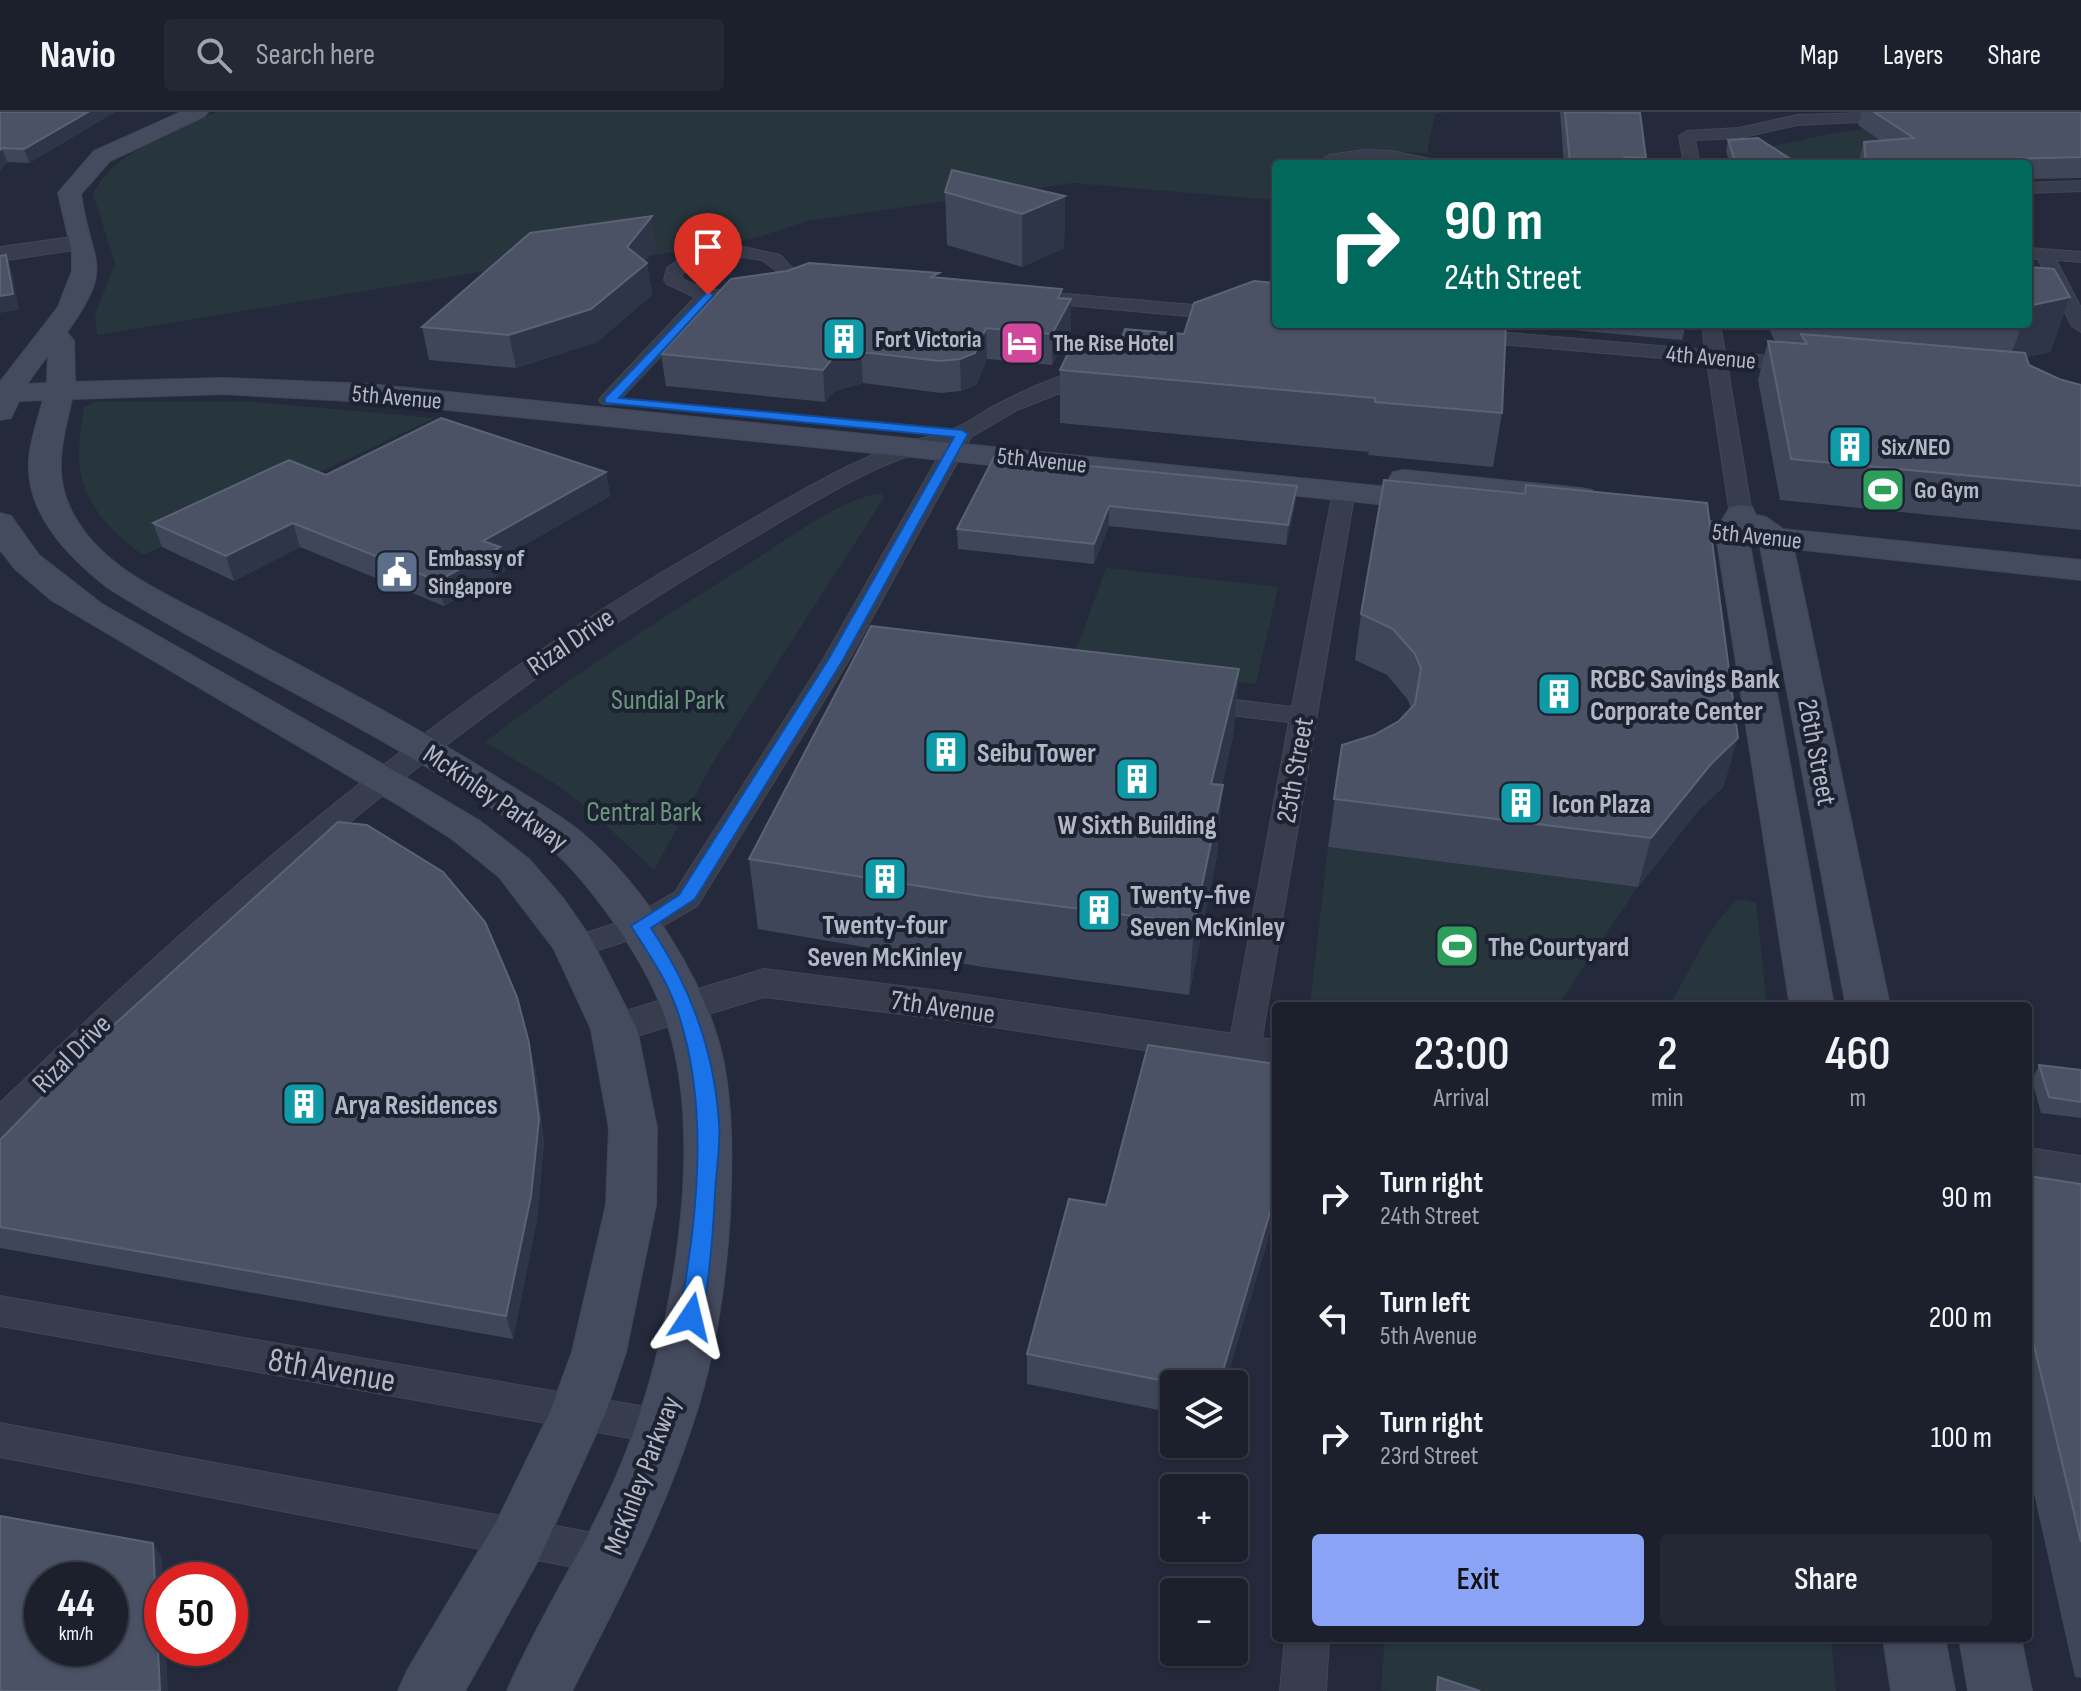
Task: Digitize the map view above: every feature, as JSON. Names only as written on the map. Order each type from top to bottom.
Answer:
[{"type":"main road","points":[[5,391],[41,342],[57,329],[85,275],[86,263],[70,212],[69,193],[102,156],[198,112]]},
{"type":"main road","points":[[15,342],[57,329]]},
{"type":"main road","points":[[57,329],[61,341],[61,382]]},
{"type":"main road","name":"5th Avenue","points":[[5,391],[61,382],[283,372],[609,400],[1344,491],[1616,511]]},
{"type":"main road","name":"5th Avenue","points":[[61,382],[313,389],[909,447],[958,443],[1736,524],[2081,550]]},
{"type":"main road","name":"McKinley Parkway","points":[[61,382],[43,456],[48,492],[63,523],[94,563],[282,672],[420,746],[568,842],[640,926],[666,965],[685,1006],[699,1052],[709,1123],[706,1196],[697,1282],[682,1365],[664,1427],[610,1555],[539,1691]]},
{"type":"main road","name":"McKinley Parkway","points":[[0,523],[7,539],[43,580],[90,611],[466,830],[514,868],[548,908],[575,947],[614,1029],[633,1128],[631,1205],[599,1352],[578,1412],[519,1538],[430,1691]]},
{"type":"main road","name":"5th Avenue","points":[[1736,524],[1775,538],[2081,570]]},
{"type":"main road","name":"26th Street","points":[[1736,524],[1811,1002]]},
{"type":"main road","name":"26th Street","points":[[1775,538],[1867,1002]]},
{"type":"main road","points":[[1915,1642],[1923,1691]]},
{"type":"main road","points":[[1991,1642],[2000,1691]]},
{"type":"street","points":[[1691,160],[1688,139],[1784,136],[1837,119],[1912,116]]},
{"type":"street","points":[[1333,160],[1376,155],[1408,160]]},
{"type":"street","points":[[2032,188],[2081,186]]},
{"type":"street","points":[[0,251],[78,240]]},
{"type":"street","points":[[609,400],[708,295],[752,292],[790,279],[783,264],[775,258],[744,252],[691,259],[673,272],[673,280],[679,286],[708,295]]},
{"type":"street","points":[[2036,254],[2081,257]]},
{"type":"street","points":[[2036,254],[2081,326]]},
{"type":"street","points":[[1015,296],[1272,318]]},
{"type":"street","points":[[1195,333],[1241,315]]},
{"type":"street","name":"26th Street","points":[[1712,328],[1736,524]]},
{"type":"street","name":"4th Avenue","points":[[1451,334],[1820,366]]},
{"type":"street","points":[[575,947],[640,926],[686,899],[850,662],[958,443],[1008,407],[1119,362]]},
{"type":"street","name":"Rizal Drive","points":[[0,1124],[167,959],[420,746],[650,588],[780,513],[909,447]]},
{"type":"street","name":"25th Street","points":[[1260,1052],[1304,716],[1344,491]]},
{"type":"street","points":[[1164,699],[1304,716]]},
{"type":"street","name":"7th Avenue","points":[[614,1029],[764,983],[1260,1052]]},
{"type":"street","points":[[2032,1166],[2081,1173]]},
{"type":"street","name":"8th Avenue","points":[[0,1311],[664,1427]]},
{"type":"street","points":[[0,1440],[610,1555]]},
{"type":"street","points":[[1303,1691],[1307,1642]]},
{"type":"green space","points":[[216,112],[1447,112],[1435,114],[1427,153],[1354,150],[1316,160],[1272,160],[1272,200],[1073,183],[807,221],[755,238],[649,256],[510,267],[97,335],[95,315],[115,263],[93,194],[115,165],[164,135]]},
{"type":"green space","points":[[1864,129],[1885,144],[1937,158],[1780,160],[1761,148]]},
{"type":"green space","points":[[96,402],[253,402],[435,418],[144,555],[108,524],[83,484],[79,452],[84,407]]},
{"type":"green space","name":"Sundial Park","points":[[882,493],[884,498],[711,766],[654,870],[586,807],[554,783],[485,742],[619,647],[802,529],[851,502]]},
{"type":"green space","points":[[1106,568],[1278,587],[1256,684],[1072,662]]},
{"type":"green space","name":"The Courtyard","points":[[1328,847],[1638,887],[1560,1002],[1310,1002]]},
{"type":"green space","points":[[1738,899],[1756,903],[1767,1002],[1671,1002],[1708,936]]},
{"type":"green space","points":[[1385,1642],[1831,1642],[1836,1691],[1388,1691],[1381,1690]]},
{"type":"building","points":[[0,112],[88,112],[24,149],[0,150]]},
{"type":"building","points":[[1565,112],[1640,113],[1646,158],[1570,160]]},
{"type":"building","points":[[1874,112],[2081,112],[2081,157],[1866,160],[1864,142],[1914,138]]},
{"type":"building","points":[[1758,138],[1792,160],[1735,160],[1728,140]]},
{"type":"building","points":[[952,170],[1065,196],[1022,214],[945,192]]},
{"type":"building","points":[[652,216],[627,247],[647,263],[591,309],[509,335],[422,327],[530,233]]},
{"type":"building","points":[[6,255],[13,294],[0,296],[0,256]]},
{"type":"building","points":[[809,263],[939,273],[931,277],[1062,289],[1058,298],[1071,299],[1052,334],[986,328],[975,353],[960,359],[940,361],[861,352],[832,359],[823,370],[661,354],[731,279],[787,271]]},
{"type":"building","points":[[2032,267],[2054,269],[2070,297],[2032,305]]},
{"type":"building","points":[[1254,281],[1272,283],[1272,328],[1506,328],[1502,413],[1375,402],[1375,398],[1060,370],[1074,341],[1119,345],[1125,329],[1184,334],[1194,303]]},
{"type":"building","points":[[1801,334],[2025,353],[2029,365],[2081,385],[2081,486],[1791,459],[1768,341],[1807,344]]},
{"type":"building","points":[[441,418],[606,472],[483,541],[500,547],[438,581],[293,523],[226,556],[153,523],[289,460],[326,475]]},
{"type":"building","points":[[994,457],[1297,486],[1288,525],[1109,506],[1094,544],[957,529]]},
{"type":"building","points":[[1384,480],[1525,494],[1526,485],[1707,503],[1738,738],[1711,764],[1651,838],[1334,799],[1342,745],[1374,735],[1399,721],[1415,704],[1421,668],[1415,654],[1393,629],[1361,614]]},
{"type":"building","points":[[871,626],[1239,669],[1211,784],[1223,785],[1194,924],[981,896],[749,859]]},
{"type":"building","name":"Arya Residences","points":[[338,822],[367,825],[443,872],[485,922],[517,997],[529,1043],[539,1119],[531,1196],[506,1316],[0,1227],[0,1140],[106,1032]]},
{"type":"building","points":[[1148,1045],[1272,1063],[1272,1205],[1223,1370],[1160,1370],[1160,1380],[1027,1354],[1069,1199],[1106,1205]]},
{"type":"building","points":[[2039,1065],[2081,1070],[2081,1102],[2049,1097]]},
{"type":"building","points":[[2032,1177],[2081,1184],[2081,1542],[2032,1337]]},
{"type":"building","points":[[0,1516],[153,1543],[154,1562],[144,1562],[144,1666],[159,1666],[160,1691],[0,1691]]},
{"type":"building","points":[[1438,1677],[1480,1691],[1437,1691]]},
{"type":"place","name":"Fort Victoria","points":[[844,339]]},
{"type":"place","name":"The Rise Hotel","points":[[1022,343]]},
{"type":"place","name":"Six/NEO","points":[[1850,447]]},
{"type":"place","name":"Go Gym","points":[[1883,490]]},
{"type":"place","name":"Embassy of Singapore","points":[[397,572]]},
{"type":"place","name":"RCBC Savings Bank Corporate Center","points":[[1559,694]]},
{"type":"place","name":"Seibu Tower","points":[[946,752]]},
{"type":"place","name":"W Sixth Building","points":[[1137,779]]},
{"type":"place","name":"Icon Plaza","points":[[1521,803]]},
{"type":"place","name":"Twenty-four Seven McKinley","points":[[885,879]]},
{"type":"place","name":"Twenty-five Seven McKinley","points":[[1099,910]]},
{"type":"place","name":"The Courtyard","points":[[1457,946]]},
{"type":"place","name":"Arya Residences","points":[[304,1104]]},
{"type":"route","points":[[691,1317],[700,1268],[709,1123],[699,1052],[685,1006],[666,965],[640,926],[686,899],[836,660],[962,434],[609,400],[708,295]]},
{"type":"park label","name":"Central Bark","points":[[644,811]]}]
